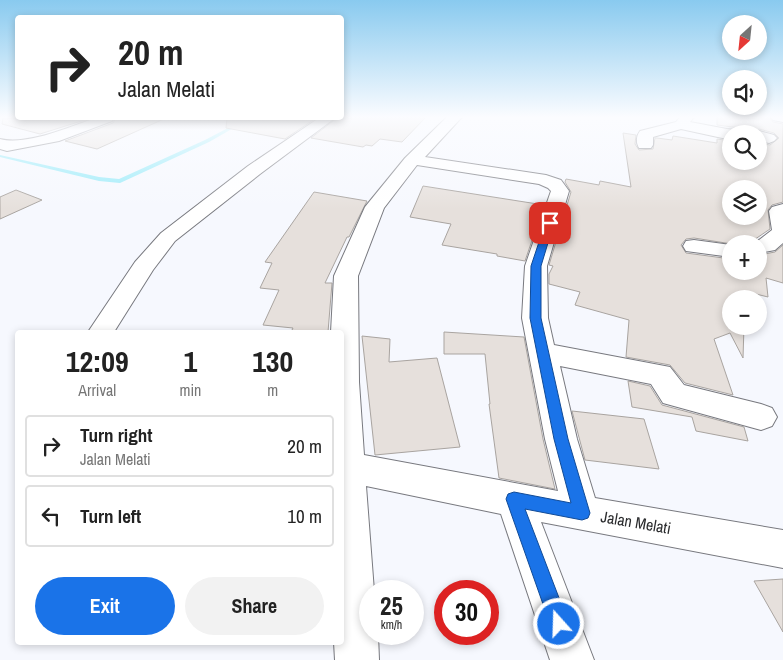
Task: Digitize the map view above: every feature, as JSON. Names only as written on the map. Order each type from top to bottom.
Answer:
[{"type":"street","points":[[102,330],[143,267],[168,236],[286,148]]},
{"type":"street","points":[[357,660],[345,466],[344,316],[346,276],[375,207],[426,148]]},
{"type":"street","points":[[414,160],[539,179],[556,184],[559,187],[560,191],[536,266],[535,318],[561,439],[582,513]]},
{"type":"street","points":[[767,245],[783,232],[779,211],[783,210]]},
{"type":"street","points":[[694,246],[722,250]]},
{"type":"street","points":[[543,353],[660,375],[674,396],[761,417]]},
{"type":"street","name":"Jalan Melati","points":[[345,466],[582,513],[783,549]]},
{"type":"street","points":[[514,499],[572,660]]},
{"type":"building","points":[[625,148],[638,148],[639,150],[653,148],[722,148],[722,170],[767,170],[767,148],[783,148],[783,202],[772,205],[768,210],[770,229],[761,235],[722,235],[722,242],[694,238],[686,239],[681,245],[686,253],[722,258],[722,280],[766,280],[768,297],[767,290],[722,290],[722,335],[725,335],[714,339],[733,395],[685,383],[670,365],[626,357],[629,320],[575,305],[580,292],[549,284],[549,274],[553,266],[549,265],[571,192],[565,182],[566,179],[599,185],[600,181],[631,187]]},
{"type":"building","points":[[423,186],[544,205],[525,261],[497,256],[497,254],[442,245],[451,224],[410,217]]},
{"type":"building","points":[[16,190],[42,200],[0,219],[0,197]]},
{"type":"building","points":[[314,192],[367,201],[325,283],[332,283],[328,330],[292,330],[293,328],[263,325],[279,290],[260,288],[272,263],[265,262]]},
{"type":"building","points":[[783,245],[783,283],[767,278],[767,254],[775,252]]},
{"type":"building","points":[[444,332],[524,337],[543,439],[555,489],[499,478],[489,404],[485,354],[444,354]]},
{"type":"building","points":[[731,335],[744,335],[743,358]]},
{"type":"building","points":[[362,336],[390,339],[389,362],[437,358],[460,447],[375,455]]},
{"type":"building","points":[[628,381],[650,386],[662,405],[744,427],[748,441],[696,431],[692,417],[632,407]]},
{"type":"building","points":[[572,411],[644,419],[659,469],[585,460]]},
{"type":"building","points":[[783,579],[783,632],[754,581]]},
{"type":"waterway","points":[[0,156],[99,179],[120,181],[192,148]]},
{"type":"route","points":[[550,223],[536,266],[535,318],[540,333],[561,439],[582,513],[514,499],[559,624]]}]
